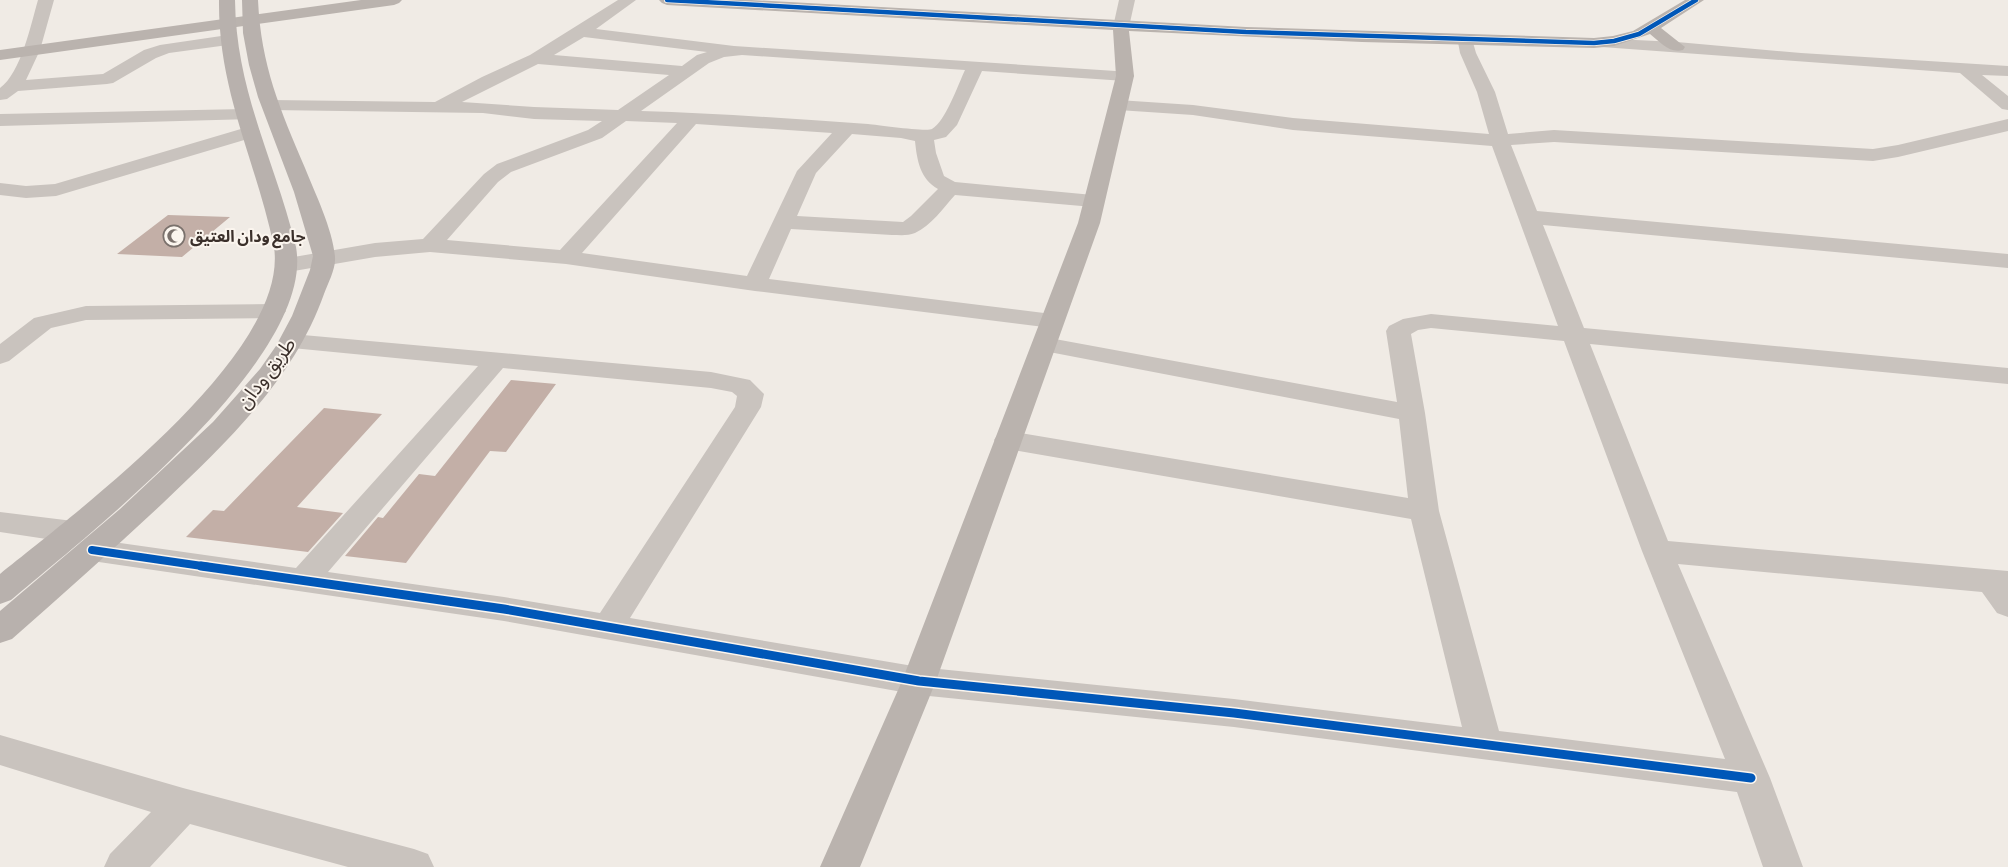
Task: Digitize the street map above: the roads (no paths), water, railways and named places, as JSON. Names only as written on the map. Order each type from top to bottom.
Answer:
[{"type":"main road","points":[[236,17],[257,62],[314,222],[324,258]]},
{"type":"main road","name":"طريق ودان","points":[[0,630],[175,442],[240,368],[274,311],[288,265],[281,230],[231,65],[236,17]]},
{"type":"main road","name":"طريق ودان","points":[[0,592],[83,541],[208,445],[276,366],[292,341],[311,305],[324,258]]},
{"type":"street","points":[[7,91],[32,50],[46,0]]},
{"type":"street","points":[[0,55],[236,17],[394,0]]},
{"type":"street","points":[[439,106],[536,59],[581,32],[628,0]]},
{"type":"street","points":[[667,0],[1024,19],[1122,27],[1466,42],[1677,47],[1801,58],[2008,71]]},
{"type":"street","points":[[840,867],[919,681],[1089,223],[1109,134],[1125,76],[1122,27],[1127,0]]},
{"type":"street","points":[[1594,44],[1629,38],[1696,0]]},
{"type":"street","points":[[7,91],[107,79],[150,54],[236,17]]},
{"type":"street","points":[[1650,27],[1677,47]]},
{"type":"street","points":[[581,32],[742,50],[1125,76]]},
{"type":"street","points":[[1466,42],[1468,53],[1486,92],[1500,141],[1574,335],[1657,551],[1751,778],[1783,867]]},
{"type":"street","points":[[430,245],[491,178],[504,168],[595,134],[703,59],[721,52],[742,50]]},
{"type":"street","points":[[536,59],[685,71]]},
{"type":"street","points":[[271,105],[439,106],[534,113],[692,118],[901,132],[924,137],[939,133],[950,121],[976,66]]},
{"type":"street","points":[[1963,67],[2008,105]]},
{"type":"street","points":[[1118,105],[1193,110],[1293,124],[1500,141],[1526,137],[1554,136],[1873,155],[1898,152],[2008,125]]},
{"type":"street","points":[[566,257],[692,118]]},
{"type":"street","points":[[0,120],[248,123]]},
{"type":"street","points":[[0,189],[26,192],[56,190],[248,123]]},
{"type":"street","points":[[755,284],[806,171],[848,128]]},
{"type":"street","points":[[924,137],[926,153],[935,179],[950,188],[1094,201]]},
{"type":"street","points":[[783,222],[892,229],[908,228],[919,221],[950,188]]},
{"type":"street","points":[[1530,217],[2008,261]]},
{"type":"street","points":[[288,265],[375,250],[430,245],[566,257],[755,284],[1048,332],[1412,413]]},
{"type":"street","points":[[0,356],[43,324],[86,313],[274,311]]},
{"type":"street","points":[[1484,744],[1424,511],[1412,413],[1398,331],[1412,324],[1431,321],[2008,376]]},
{"type":"street","points":[[292,341],[711,380],[742,386],[751,394],[748,406],[608,627]]},
{"type":"street","points":[[303,580],[496,360]]},
{"type":"street","points":[[1008,440],[1424,511]]},
{"type":"street","points":[[0,522],[83,541],[303,580],[504,609],[919,681],[1234,713],[1751,778]]},
{"type":"street","points":[[1657,551],[2003,590]]},
{"type":"street","points":[[0,750],[183,805],[414,867]]},
{"type":"street","points":[[124,867],[183,805]]},
{"type":"place","name":"جامع ودان العتيق","points":[[174,236]]}]
